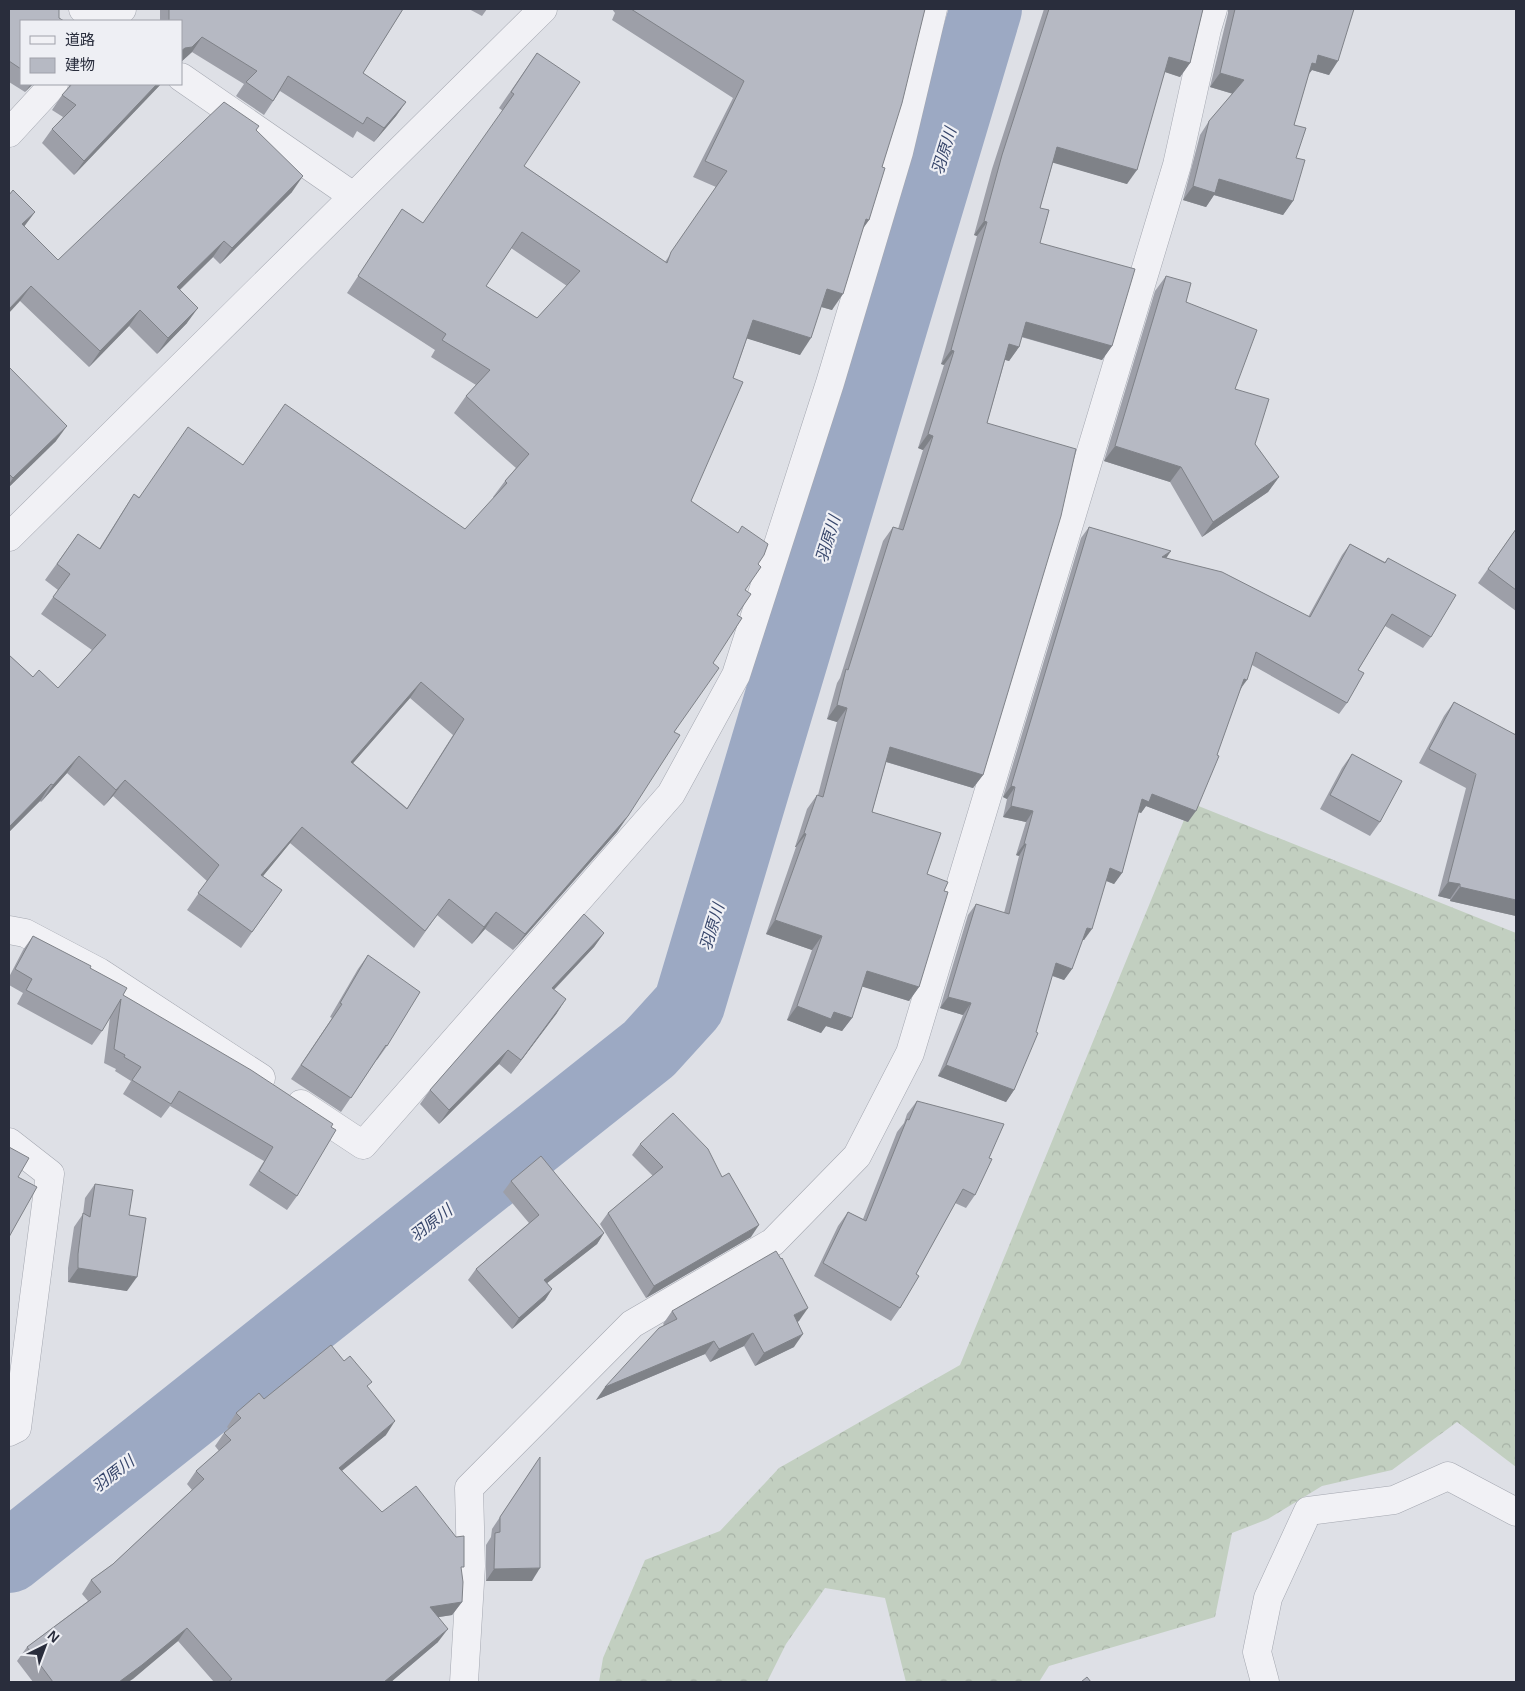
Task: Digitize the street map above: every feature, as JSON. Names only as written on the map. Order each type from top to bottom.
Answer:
[{"type":"street","points":[[83,9],[100,20]]},
{"type":"street","points":[[111,20],[122,9]]},
{"type":"street","points":[[9,537],[543,9]]},
{"type":"street","points":[[9,930],[25,933],[99,972],[363,1144],[672,794],[736,676],[830,383],[898,152],[933,9]]},
{"type":"street","points":[[464,1682],[472,1566],[469,1488],[632,1324],[773,1242],[857,1156],[910,1053],[1177,165],[1213,9]]},
{"type":"street","points":[[182,78],[353,196]]},
{"type":"street","points":[[9,133],[53,85]]},
{"type":"street","points":[[9,1142],[50,1174],[17,1428],[9,1432]]},
{"type":"street","points":[[1265,1682],[1257,1652],[1268,1598],[1308,1511],[1394,1500],[1448,1476],[1516,1512]]},
{"type":"green space","points":[[1191,803],[1516,933],[1516,1467],[1457,1422],[1392,1470],[1322,1486],[1268,1519],[1232,1533],[1215,1617],[1049,1666],[1039,1682],[906,1682],[885,1598],[825,1588],[786,1644],[767,1682],[599,1682],[603,1658],[645,1560],[720,1531],[779,1468],[960,1365]]},
{"type":"building","points":[[9,9],[59,9],[59,18],[62,20],[20,20],[20,68],[9,61]]},
{"type":"building","points":[[169,9],[403,9],[363,73],[406,102],[384,128],[367,117],[363,124],[288,76],[273,101],[246,82],[257,71],[202,37],[192,47],[182,50],[182,20],[169,20]]},
{"type":"building","points":[[631,9],[925,9],[902,103],[882,167],[885,168],[869,220],[866,219],[843,294],[827,289],[811,338],[753,320],[733,378],[743,382],[691,501],[738,533],[742,526],[768,544],[758,564],[761,567],[745,590],[751,594],[737,615],[742,618],[713,663],[719,668],[674,732],[680,735],[628,816],[525,934],[496,912],[484,927],[449,899],[425,931],[302,827],[261,875],[282,890],[252,932],[198,893],[219,865],[125,780],[116,790],[79,756],[53,785],[51,784],[9,827],[9,655],[33,677],[39,670],[58,688],[106,635],[53,597],[70,574],[57,564],[78,534],[100,549],[134,494],[139,498],[188,427],[243,465],[285,404],[465,529],[507,483],[505,481],[529,454],[466,396],[490,370],[442,340],[446,334],[358,276],[402,209],[423,223],[514,94],[511,92],[537,53],[580,82],[524,166],[667,263],[671,252],[727,171],[705,161],[744,81]],"holes":[[[522,232],[580,271],[537,318],[486,286]],[[421,682],[464,719],[407,809],[351,762]]]},
{"type":"building","points":[[1049,9],[1203,9],[1190,63],[1169,57],[1137,170],[1057,147],[1040,208],[1049,210],[1040,243],[1135,269],[1112,346],[1026,322],[1019,347],[1009,344],[987,423],[1076,449],[1061,516],[983,775],[890,747],[872,812],[941,833],[927,874],[948,882],[944,891],[948,892],[919,987],[867,971],[852,1018],[834,1012],[831,1019],[797,1006],[822,936],[775,920],[806,834],[804,833],[817,795],[823,797],[847,708],[837,705],[846,669],[848,670],[893,527],[903,530],[933,436],[928,434],[954,351],[951,350],[987,222],[984,221],[1002,155]]},
{"type":"building","points":[[1235,9],[1354,9],[1338,61],[1318,55],[1316,64],[1312,63],[1294,125],[1306,128],[1296,158],[1305,160],[1293,201],[1219,179],[1215,193],[1193,186],[1209,121],[1244,80],[1220,73]]},
{"type":"building","points":[[71,85],[156,85],[84,161],[52,129],[76,105],[62,95]]},
{"type":"building","points":[[224,102],[259,126],[256,130],[303,176],[232,248],[224,241],[177,287],[198,308],[168,338],[140,310],[100,351],[31,286],[9,309],[9,195],[13,190],[35,212],[22,224],[58,260]]},
{"type":"building","points":[[1166,276],[1191,283],[1186,302],[1257,330],[1235,389],[1269,399],[1255,444],[1279,477],[1213,522],[1181,467],[1115,446]]},
{"type":"building","points":[[9,367],[67,426],[13,478],[9,474]]},
{"type":"building","points":[[1089,527],[1171,551],[1162,557],[1222,572],[1310,617],[1350,544],[1385,563],[1388,558],[1456,595],[1431,637],[1392,614],[1358,670],[1364,673],[1347,703],[1256,652],[1247,680],[1244,679],[1217,755],[1219,756],[1196,811],[1152,794],[1149,802],[1142,799],[1122,873],[1110,868],[1092,929],[1087,928],[1072,969],[1056,963],[1036,1032],[1038,1033],[1014,1090],[946,1065],[971,1003],[948,997],[976,904],[1009,914],[1033,811],[1011,806],[1015,787],[1011,786]]},
{"type":"building","points":[[1516,529],[1516,590],[1488,569]]},
{"type":"building","points":[[1454,702],[1516,735],[1516,900],[1460,887],[1460,884],[1448,882],[1476,774],[1429,749]]},
{"type":"building","points":[[1352,754],[1402,781],[1380,822],[1330,795]]},
{"type":"building","points":[[584,914],[604,933],[552,988],[566,999],[521,1060],[508,1050],[449,1110],[430,1090]]},
{"type":"building","points":[[33,936],[91,966],[90,968],[127,988],[123,995],[251,1070],[333,1124],[331,1127],[336,1130],[297,1196],[259,1171],[273,1147],[179,1091],[171,1104],[132,1080],[141,1067],[114,1049],[121,999],[102,1031],[26,990],[32,979],[15,969]]},
{"type":"building","points":[[368,955],[420,992],[387,1046],[351,1098],[301,1065],[342,1004],[340,1003]]},
{"type":"building","points":[[917,1101],[1004,1124],[989,1158],[992,1159],[975,1195],[963,1189],[916,1274],[919,1276],[900,1308],[823,1263],[848,1212],[866,1221],[907,1119],[909,1120]]},
{"type":"building","points":[[673,1113],[708,1149],[722,1177],[729,1173],[759,1225],[654,1286],[608,1213],[663,1167],[640,1144]]},
{"type":"building","points":[[9,1147],[29,1158],[18,1177],[37,1187],[9,1237]]},
{"type":"building","points":[[541,1156],[604,1233],[544,1280],[552,1289],[519,1318],[476,1269],[539,1215],[511,1181]]},
{"type":"building","points":[[95,1184],[133,1190],[129,1215],[146,1218],[137,1277],[78,1268],[83,1213],[90,1217]]},
{"type":"building","points":[[776,1251],[782,1258],[808,1308],[794,1315],[803,1334],[764,1353],[753,1333],[719,1349],[714,1341],[605,1387],[659,1328],[677,1319],[672,1311]]},
{"type":"building","points":[[331,1345],[344,1361],[350,1356],[372,1382],[367,1386],[395,1421],[339,1468],[382,1512],[416,1486],[456,1537],[464,1536],[464,1567],[461,1567],[463,1582],[462,1602],[430,1607],[448,1629],[384,1682],[228,1682],[232,1679],[187,1628],[119,1682],[53,1682],[27,1647],[101,1592],[91,1580],[113,1564],[204,1479],[196,1471],[231,1440],[224,1433],[241,1418],[236,1413],[259,1393],[264,1399]]},
{"type":"building","points":[[540,1457],[540,1568],[494,1569],[495,1533],[500,1532],[500,1517]]},
{"type":"building","points":[[1087,1677],[1091,1682],[1081,1682]]},
{"type":"waterway","name":"羽原川","points":[[9,1557],[649,1049],[689,1005],[986,9]]}]
